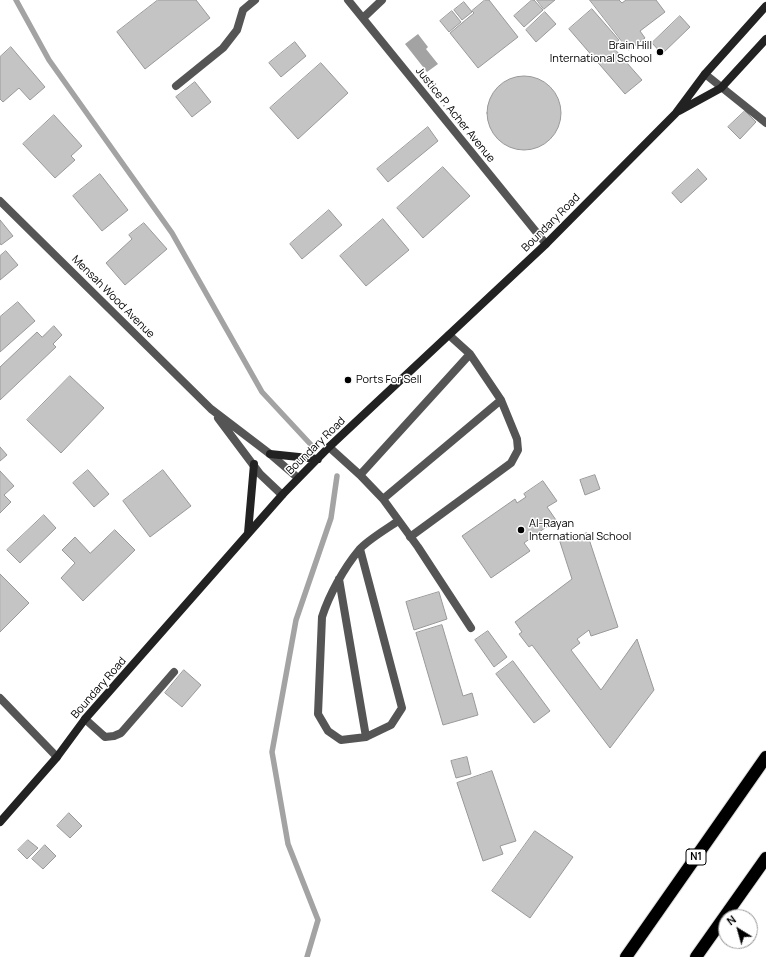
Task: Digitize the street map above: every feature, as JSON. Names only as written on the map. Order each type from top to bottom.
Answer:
[{"type":"highway","name":"N1","points":[[626,957],[766,757]]},
{"type":"highway","points":[[696,957],[766,858]]},
{"type":"main road","name":"Boundary Road","points":[[0,822],[57,757],[85,719],[298,478],[329,447],[546,244],[676,113],[704,74],[766,6]]},
{"type":"main road","name":"Boundary Road","points":[[676,113],[721,88],[766,39]]},
{"type":"main road","points":[[270,454],[318,459]]},
{"type":"main road","points":[[248,533],[254,464]]},
{"type":"street","points":[[176,86],[223,48],[237,30],[243,10],[255,0]]},
{"type":"street","name":"Justice P. Acher Avenue","points":[[348,0],[546,244]]},
{"type":"street","points":[[363,18],[382,0]]},
{"type":"street","points":[[704,74],[766,123]]},
{"type":"street","name":"Mensah Wood Avenue","points":[[0,201],[211,409],[270,454],[298,478]]},
{"type":"street","points":[[410,537],[511,463],[518,450],[517,438],[501,400],[470,354],[449,334]]},
{"type":"street","points":[[360,475],[470,354]]},
{"type":"street","points":[[383,499],[501,400]]},
{"type":"street","name":"Mensah Wood Avenue","points":[[211,409],[254,464],[260,474],[283,494]]},
{"type":"street","points":[[329,447],[360,475],[383,499],[418,547],[471,628]]},
{"type":"street","points":[[360,549],[402,708],[391,724],[366,737],[341,740],[328,731],[318,714],[322,617],[325,607],[339,579],[360,549],[398,521]]},
{"type":"street","points":[[339,579],[366,737]]},
{"type":"street","points":[[85,719],[105,736],[114,736],[121,733],[174,672]]},
{"type":"street","points":[[0,698],[57,757]]},
{"type":"shaded area","points":[[418,34],[428,47],[426,49],[438,64],[427,72],[405,44]]},
{"type":"building","points":[[158,0],[196,0],[210,18],[145,69],[117,32]]},
{"type":"building","points":[[485,0],[489,0],[518,37],[478,68],[450,33],[474,13],[472,11]]},
{"type":"building","points":[[532,0],[534,0],[543,10],[524,27],[514,16]]},
{"type":"building","points":[[537,0],[555,0],[544,9]]},
{"type":"building","points":[[590,0],[619,0],[622,3],[626,0],[656,0],[665,12],[640,31],[645,38],[629,50]]},
{"type":"building","points":[[464,2],[472,12],[462,20],[454,10]]},
{"type":"building","points":[[592,9],[619,40],[612,46],[642,80],[625,94],[569,29]]},
{"type":"building","points":[[452,11],[461,22],[449,32],[440,21]]},
{"type":"building","points":[[545,12],[556,24],[536,42],[526,30]]},
{"type":"building","points":[[680,16],[690,27],[662,54],[652,43]]},
{"type":"building","points":[[295,42],[306,56],[281,77],[269,63]]},
{"type":"building","points":[[11,47],[45,87],[30,100],[19,88],[3,102],[0,99],[0,57]]},
{"type":"building","points":[[321,63],[348,93],[298,139],[270,108]]},
{"type":"building","points":[[524,76],[545,82],[555,92],[561,113],[555,134],[545,144],[524,150],[503,144],[493,134],[487,113],[493,92],[503,82]]},
{"type":"building","points":[[195,82],[211,102],[192,117],[176,97]]},
{"type":"building","points":[[745,111],[756,122],[740,139],[728,127]]},
{"type":"building","points":[[54,115],[82,146],[71,156],[75,160],[55,178],[23,144]]},
{"type":"building","points":[[428,127],[438,141],[388,182],[377,169]]},
{"type":"building","points":[[443,167],[470,196],[423,238],[397,208]]},
{"type":"building","points":[[698,169],[707,179],[681,203],[672,193]]},
{"type":"building","points":[[100,174],[128,210],[102,231],[73,196]]},
{"type":"building","points":[[329,210],[342,225],[302,259],[290,244]]},
{"type":"building","points":[[383,219],[409,250],[366,286],[340,256]]},
{"type":"building","points":[[0,220],[13,236],[1,245],[0,243]]},
{"type":"building","points":[[144,223],[167,249],[125,285],[106,263],[132,239],[129,235]]},
{"type":"building","points":[[6,251],[18,265],[0,280],[0,256]]},
{"type":"building","points":[[18,302],[35,321],[0,352],[0,317]]},
{"type":"building","points":[[54,326],[62,335],[53,344],[56,347],[0,400],[0,367],[37,332],[42,337]]},
{"type":"building","points":[[70,376],[104,408],[61,453],[27,420]]},
{"type":"building","points":[[0,447],[7,455],[0,461]]},
{"type":"building","points":[[88,470],[109,494],[94,507],[73,483]]},
{"type":"building","points":[[163,470],[191,506],[150,537],[123,501]]},
{"type":"building","points":[[0,471],[14,486],[4,495],[11,502],[0,513]]},
{"type":"building","points":[[595,475],[600,489],[585,495],[580,480]]},
{"type":"building","points":[[543,481],[557,501],[547,507],[556,520],[524,543],[530,551],[491,578],[462,536],[515,499],[517,503],[526,497],[524,494]]},
{"type":"building","points":[[44,515],[56,528],[20,563],[7,550]]},
{"type":"building","points":[[115,530],[135,550],[83,601],[61,578],[75,563],[62,550],[75,537],[90,553]]},
{"type":"building","points":[[587,533],[618,627],[591,636],[589,630],[577,639],[580,643],[571,650],[601,690],[637,639],[654,690],[610,748],[532,645],[529,647],[519,634],[522,632],[515,622],[572,579],[560,542]]},
{"type":"building","points":[[0,574],[29,603],[0,632]]},
{"type":"building","points":[[439,592],[447,619],[414,630],[406,602]]},
{"type":"building","points":[[442,625],[463,696],[472,693],[478,715],[443,725],[416,633]]},
{"type":"building","points":[[488,631],[507,657],[494,667],[475,640]]},
{"type":"building","points":[[513,661],[550,711],[534,723],[496,674]]},
{"type":"building","points":[[184,670],[201,685],[182,707],[165,693]]},
{"type":"building","points":[[467,757],[471,774],[456,778],[451,761]]},
{"type":"building","points":[[492,771],[516,841],[500,846],[503,854],[483,861],[457,783]]},
{"type":"building","points":[[69,813],[82,826],[70,838],[57,826]]},
{"type":"building","points":[[535,831],[573,857],[530,918],[492,891]]},
{"type":"building","points":[[28,840],[38,848],[27,859],[18,850]]},
{"type":"building","points":[[45,845],[56,856],[43,869],[32,859]]},
{"type":"waterway","points":[[16,0],[49,60],[172,233],[262,392],[314,448]]},
{"type":"waterway","points":[[307,957],[318,920],[288,844],[272,752],[296,620],[331,518],[337,476]]},
{"type":"place","name":"Brain Hill International School","points":[[660,52]]},
{"type":"place","name":"Ports For Sell","points":[[348,380]]},
{"type":"place","name":"Al-Rayan International School","points":[[521,530]]}]
